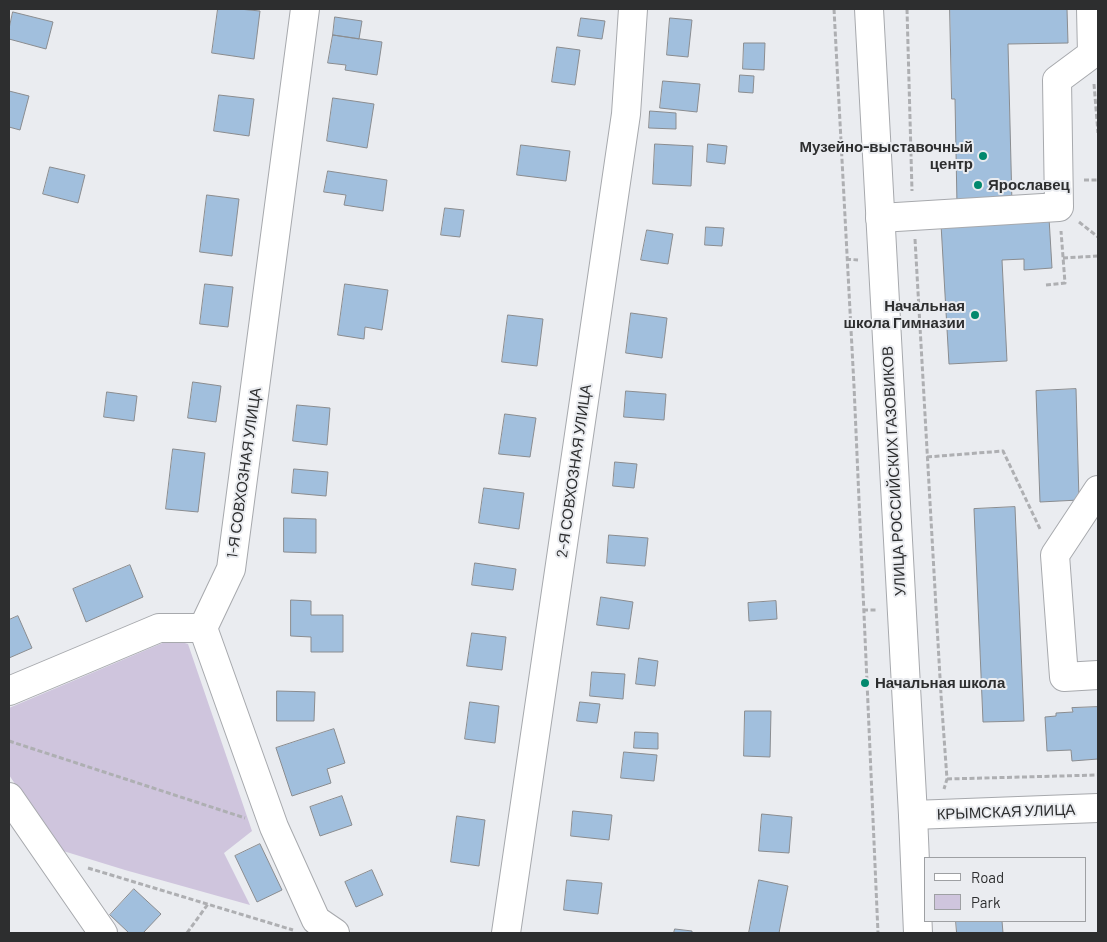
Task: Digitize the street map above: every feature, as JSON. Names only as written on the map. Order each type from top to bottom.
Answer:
[{"type":"street","name":"1-Я СОВХОЗНАЯ УЛИЦА","points":[[203,628],[231,569],[305,9]]},
{"type":"street","name":"2-Я СОВХОЗНАЯ УЛИЦА","points":[[506,933],[626,114],[633,9]]},
{"type":"street","name":"УЛИЦА РОССИЙСКИХ ГАЗОВИКОВ","points":[[869,9],[880,218],[924,814],[918,933]]},
{"type":"street","points":[[880,218],[913,205],[1059,207],[1057,80],[1092,54],[1091,9]]},
{"type":"street","points":[[1098,490],[1055,555],[1064,677],[1098,675]]},
{"type":"street","points":[[9,692],[159,628],[203,628],[274,827],[316,920],[334,933]]},
{"type":"street","points":[[9,797],[103,933]]},
{"type":"street","name":"КРЫМСКАЯ УЛИЦА","points":[[924,814],[1098,808]]},
{"type":"path","points":[[834,9],[854,386],[878,933]]},
{"type":"path","points":[[907,9],[913,205],[940,694],[947,779],[924,814]]},
{"type":"path","points":[[1092,54],[1098,133]]},
{"type":"path","points":[[1059,207],[1098,237]]},
{"type":"path","points":[[1046,284],[1065,283],[1059,207]]},
{"type":"path","points":[[1063,258],[1098,256]]},
{"type":"path","points":[[927,457],[1003,451],[1045,539],[1067,538]]},
{"type":"path","points":[[9,741],[274,827]]},
{"type":"path","points":[[947,779],[1098,775]]},
{"type":"path","points":[[87,868],[293,930]]},
{"type":"path","points":[[187,933],[208,904]]},
{"type":"green space","points":[[172,639],[188,644],[252,831],[224,853],[250,905],[60,850],[9,775],[9,708]]},
{"type":"building","points":[[218,9],[260,11],[254,59],[212,53]]},
{"type":"building","points":[[950,9],[1067,9],[1068,43],[1008,44],[1012,204],[957,205],[955,99],[952,99]]},
{"type":"building","points":[[13,12],[53,22],[46,49],[9,39]]},
{"type":"building","points":[[335,17],[362,21],[359,39],[333,35]]},
{"type":"building","points":[[581,18],[605,21],[602,39],[578,36]]},
{"type":"building","points":[[670,18],[692,20],[688,57],[667,55]]},
{"type":"building","points":[[333,35],[382,42],[377,75],[345,70],[346,65],[328,63]]},
{"type":"building","points":[[744,43],[765,43],[764,70],[743,69]]},
{"type":"building","points":[[557,47],[580,50],[575,85],[552,82]]},
{"type":"building","points":[[740,75],[754,76],[753,93],[739,92]]},
{"type":"building","points":[[663,81],[700,84],[697,112],[660,108]]},
{"type":"building","points":[[9,91],[29,96],[20,130],[9,127]]},
{"type":"building","points":[[219,95],[254,99],[249,136],[214,131]]},
{"type":"building","points":[[333,98],[374,104],[367,148],[327,141]]},
{"type":"building","points":[[650,111],[676,113],[676,129],[649,128]]},
{"type":"building","points":[[655,144],[693,146],[691,186],[653,184]]},
{"type":"building","points":[[708,144],[727,146],[725,164],[707,162]]},
{"type":"building","points":[[521,145],[570,151],[566,181],[517,175]]},
{"type":"building","points":[[50,167],[85,175],[78,203],[43,194]]},
{"type":"building","points":[[328,171],[387,180],[383,211],[344,205],[346,195],[324,192]]},
{"type":"building","points":[[207,195],[239,199],[232,256],[200,252]]},
{"type":"building","points":[[445,208],[464,210],[460,237],[441,235]]},
{"type":"building","name":"Начальная школа Гимназии","points":[[1049,218],[1052,268],[1024,270],[1024,259],[1002,260],[1007,361],[949,364],[941,224]]},
{"type":"building","points":[[706,227],[724,228],[722,246],[705,245]]},
{"type":"building","points":[[647,230],[673,234],[668,264],[641,260]]},
{"type":"building","points":[[205,284],[233,287],[228,327],[200,324]]},
{"type":"building","points":[[345,284],[388,290],[382,330],[365,327],[364,339],[338,335]]},
{"type":"building","points":[[631,313],[667,318],[662,358],[626,353]]},
{"type":"building","points":[[508,315],[543,319],[537,366],[502,362]]},
{"type":"building","points":[[193,382],[221,386],[216,422],[188,418]]},
{"type":"building","points":[[1076,389],[1079,500],[1040,502],[1036,391]]},
{"type":"building","points":[[626,391],[666,394],[664,420],[624,417]]},
{"type":"building","points":[[107,392],[137,396],[134,421],[104,417]]},
{"type":"building","points":[[297,405],[330,408],[327,445],[293,441]]},
{"type":"building","points":[[505,414],[536,418],[530,457],[499,454]]},
{"type":"building","points":[[173,449],[205,453],[198,512],[166,509]]},
{"type":"building","points":[[615,462],[637,464],[634,488],[613,486]]},
{"type":"building","points":[[294,469],[328,472],[326,496],[292,493]]},
{"type":"building","points":[[484,488],[524,493],[519,529],[479,523]]},
{"type":"building","points":[[1015,507],[1024,721],[983,722],[974,509]]},
{"type":"building","points":[[284,518],[316,519],[316,553],[284,552]]},
{"type":"building","points":[[609,535],[648,538],[645,566],[607,563]]},
{"type":"building","points":[[475,563],[516,569],[513,590],[472,585]]},
{"type":"building","points":[[130,565],[143,597],[86,622],[73,589]]},
{"type":"building","points":[[601,597],[633,602],[629,629],[597,625]]},
{"type":"building","points":[[291,600],[311,601],[311,615],[343,615],[343,652],[311,652],[311,637],[291,636]]},
{"type":"building","points":[[776,601],[777,619],[749,621],[748,603]]},
{"type":"building","points":[[18,616],[32,648],[9,658],[9,620]]},
{"type":"building","points":[[472,633],[506,637],[502,670],[467,666]]},
{"type":"building","points":[[639,658],[658,661],[655,686],[636,684]]},
{"type":"building","points":[[592,672],[625,674],[623,699],[590,696]]},
{"type":"building","points":[[277,691],[315,692],[314,721],[277,721]]},
{"type":"building","points":[[470,702],[499,706],[495,743],[465,739]]},
{"type":"building","points":[[580,702],[600,704],[597,723],[577,721]]},
{"type":"building","points":[[1098,707],[1098,759],[1072,761],[1071,750],[1047,751],[1045,717],[1056,716],[1056,713],[1073,712],[1072,708]]},
{"type":"building","points":[[745,711],[771,711],[770,757],[744,756]]},
{"type":"building","points":[[334,729],[345,763],[327,769],[331,783],[292,796],[276,748]]},
{"type":"building","points":[[635,732],[658,733],[658,749],[634,748]]},
{"type":"building","points":[[624,752],[657,755],[654,781],[621,778]]},
{"type":"building","points":[[342,796],[352,825],[320,836],[310,807]]},
{"type":"building","points":[[573,811],[612,815],[609,840],[571,836]]},
{"type":"building","points":[[762,814],[792,817],[789,853],[759,851]]},
{"type":"building","points":[[457,816],[485,820],[479,866],[451,862]]},
{"type":"building","points":[[260,844],[282,890],[257,902],[235,856]]},
{"type":"building","points":[[372,870],[383,895],[356,907],[345,882]]},
{"type":"building","points":[[567,880],[602,883],[598,914],[564,910]]},
{"type":"building","points":[[759,880],[788,886],[779,933],[749,933]]},
{"type":"building","points":[[134,889],[161,914],[143,933],[129,933],[110,915]]},
{"type":"building","points":[[956,922],[1002,922],[1003,933],[957,933]]},
{"type":"building","points":[[675,929],[692,931],[692,933],[674,933]]},
{"type":"place","name":"Музейно-выставочный центр","points":[[983,156]]},
{"type":"place","name":"Ярославец","points":[[978,185]]},
{"type":"place","name":"Начальная школа Гимназии","points":[[975,315]]},
{"type":"place","name":"Начальная школа","points":[[865,683]]}]
